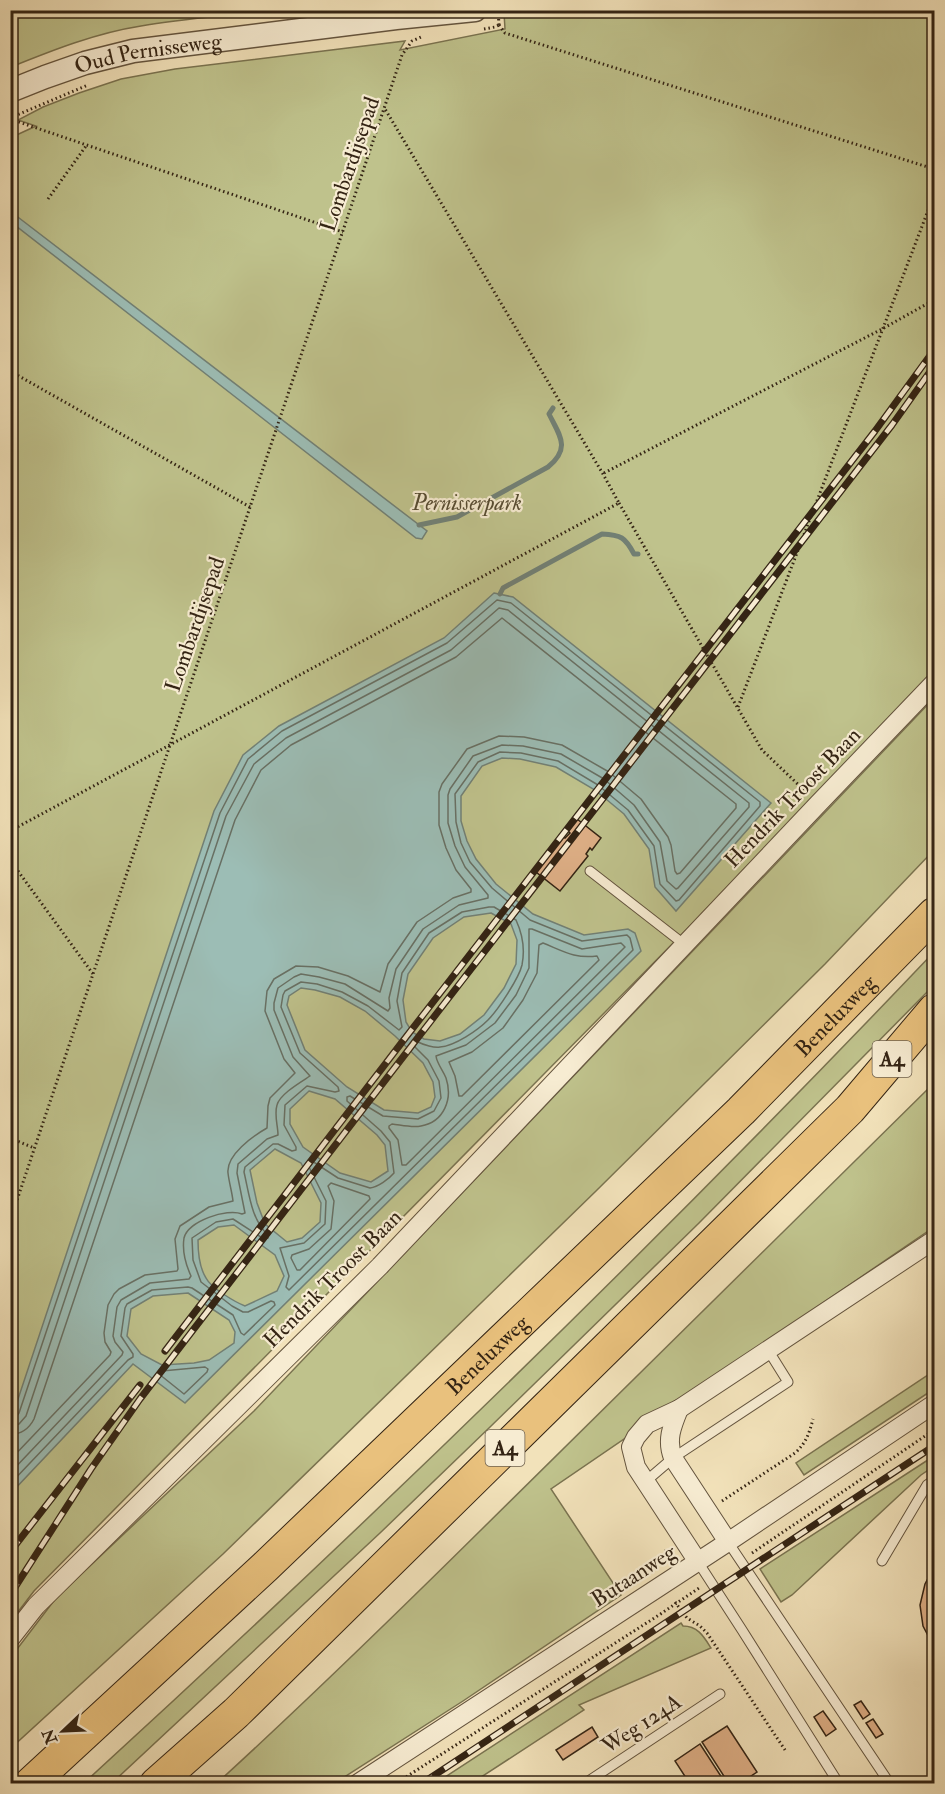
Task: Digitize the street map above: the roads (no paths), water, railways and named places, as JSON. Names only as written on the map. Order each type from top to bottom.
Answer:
[{"type":"highway","name":"Beneluxweg","points":[[30,1784],[265,1567],[724,1127],[934,914]]},
{"type":"highway","name":"A4","points":[[156,1784],[236,1713],[850,1108],[934,1010]]},
{"type":"highway","name":"A4","points":[[850,1108],[934,1040]]},
{"type":"street","name":"Oud Pernisseweg","points":[[401,28],[420,10]]},
{"type":"street","name":"Oud Pernisseweg","points":[[10,91],[65,70],[133,51],[401,28],[475,10]]},
{"type":"street","name":"Hendrik Troost Baan","points":[[10,1639],[36,1606],[380,1266],[934,683]]},
{"type":"street","points":[[698,1562],[636,1467],[631,1447],[636,1437],[647,1424],[679,1409],[934,1240]]},
{"type":"street","name":"Butaanweg","points":[[357,1784],[698,1562],[934,1404]]},
{"type":"street","points":[[679,1409],[669,1439],[673,1458],[728,1542]]},
{"type":"lane","points":[[590,871],[685,945]]},
{"type":"lane","points":[[645,1482],[673,1458],[788,1382],[768,1350]]},
{"type":"lane","points":[[882,1561],[927,1485],[934,1480]]},
{"type":"lane","points":[[728,1542],[890,1784]]},
{"type":"lane","points":[[698,1562],[839,1784]]},
{"type":"lane","name":"Weg 124A","points":[[584,1784],[720,1694]]},
{"type":"water","points":[[10,211],[427,531],[422,539],[416,538],[11,222]]},
{"type":"water","points":[[494,593],[513,597],[771,803],[676,911],[655,887],[649,849],[624,814],[595,790],[556,767],[520,759],[502,758],[482,766],[461,796],[461,821],[476,859],[496,884],[533,914],[584,935],[628,929],[635,933],[641,951],[185,1403],[133,1364],[11,1493],[11,1420],[214,811],[243,755],[279,726],[444,638]],"holes":[[[491,913],[511,924],[517,940],[516,964],[504,988],[484,1015],[460,1034],[440,1041],[424,1039],[412,1032],[406,1022],[403,1000],[408,974],[433,938],[464,917]],[[301,988],[340,997],[365,1011],[423,1063],[433,1082],[435,1097],[431,1107],[418,1113],[384,1110],[347,1087],[305,1050],[287,1005],[289,996]],[[309,1091],[335,1099],[377,1135],[385,1145],[388,1171],[371,1182],[340,1173],[303,1147],[290,1124],[290,1109]],[[275,1149],[301,1163],[321,1203],[320,1222],[302,1238],[287,1242],[265,1224],[257,1203],[250,1170]],[[234,1225],[275,1255],[284,1276],[277,1291],[245,1306],[224,1294],[213,1286],[204,1274],[199,1260],[198,1240],[218,1227]],[[188,1293],[229,1320],[235,1332],[234,1343],[209,1360],[162,1365],[141,1354],[127,1336],[131,1309],[153,1296]]]},
{"type":"waterway","points":[[419,525],[457,517],[548,467],[555,460],[561,448],[560,435],[549,414],[553,408]]},
{"type":"waterway","points":[[500,594],[503,588],[602,534],[622,538],[634,554],[638,554]]},
{"type":"railway","points":[[165,1351],[875,431],[934,350]]},
{"type":"railway","points":[[10,1595],[91,1469],[140,1399],[892,425],[934,366]]},
{"type":"railway","points":[[10,1552],[140,1385]]},
{"type":"railway","points":[[421,1784],[934,1446]]},
{"type":"park label","name":"Pernisserpark","points":[[467,502]]}]
